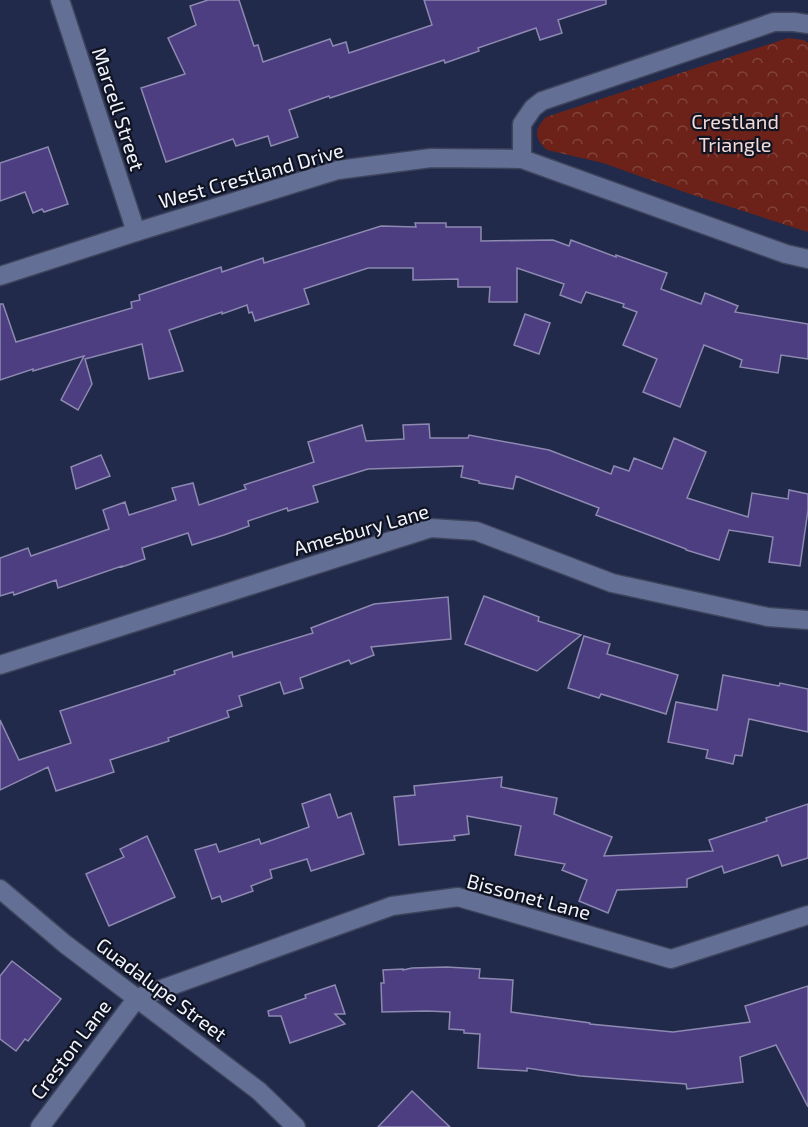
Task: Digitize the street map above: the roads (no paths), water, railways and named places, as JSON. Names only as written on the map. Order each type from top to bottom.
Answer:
[{"type":"street","name":"Marcell Street","points":[[60,0],[136,232]]},
{"type":"street","points":[[522,159],[522,124],[533,108],[542,101],[774,22],[808,24]]},
{"type":"street","name":"West Crestland Drive","points":[[0,276],[338,170],[431,158],[522,159],[786,254],[808,259]]},
{"type":"street","name":"Amesbury Lane","points":[[0,665],[431,528],[476,531],[612,583],[768,617],[808,621]]},
{"type":"street","name":"Guadalupe Street","points":[[0,889],[65,944],[259,1091],[296,1127]]},
{"type":"street","name":"Bissonet Lane","points":[[136,998],[392,906],[458,897],[671,959],[808,915]]},
{"type":"street","name":"Creston Lane","points":[[40,1127],[136,998]]},
{"type":"park label","name":"Crestland Triangle","points":[[735,132]]}]
